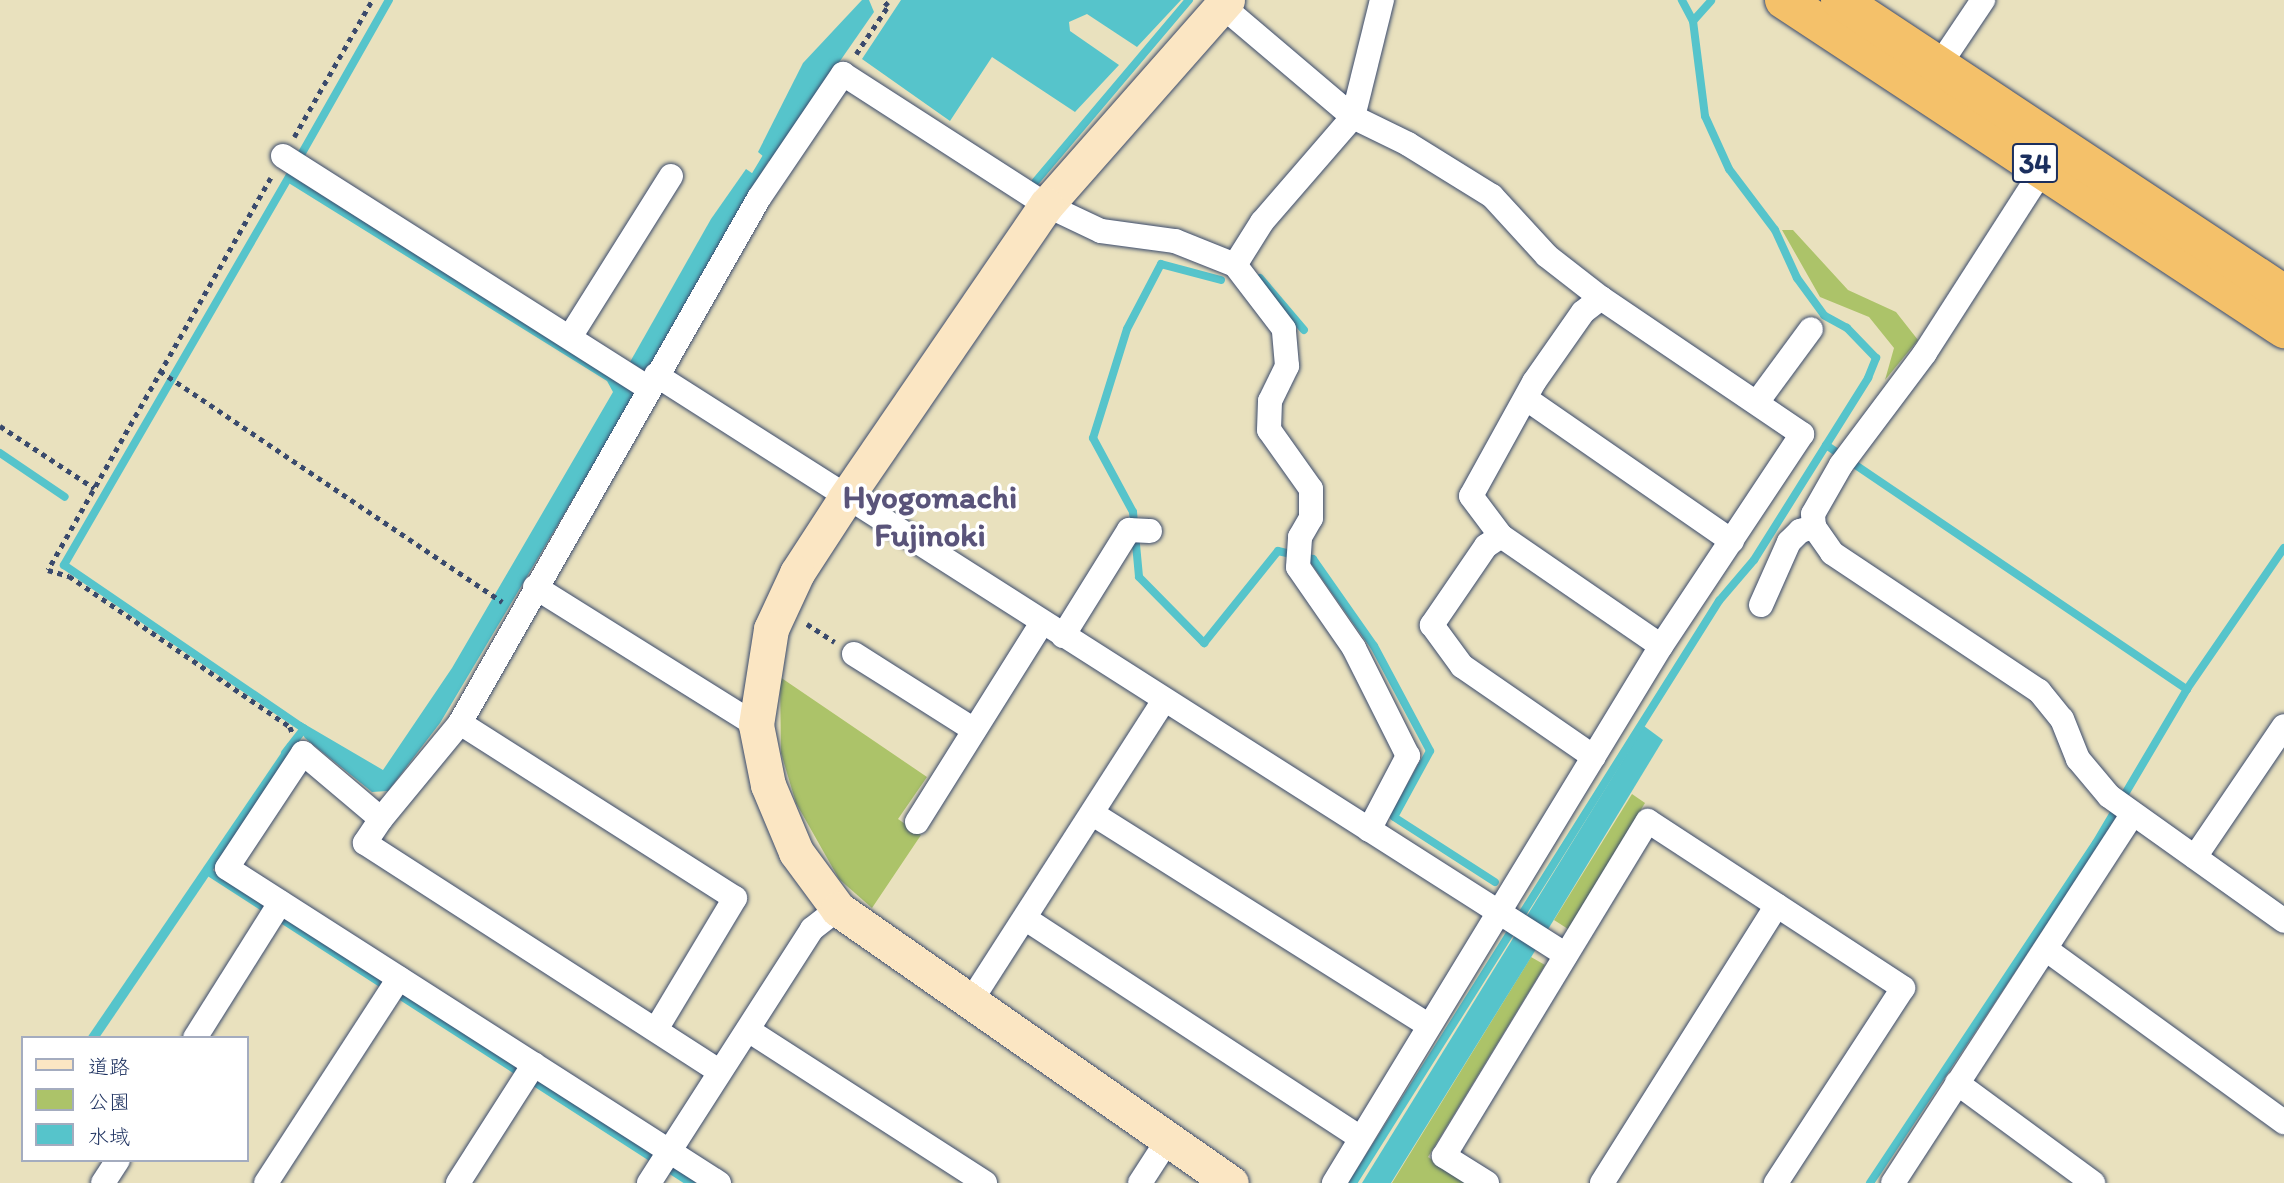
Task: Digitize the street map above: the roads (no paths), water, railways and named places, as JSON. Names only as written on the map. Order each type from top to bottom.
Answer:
[{"type":"highway","name":"34","points":[[1784,0],[2284,328]]},
{"type":"highway","name":"34","points":[[1840,0],[2284,294]]},
{"type":"street","points":[[1235,265],[1262,222],[1353,117],[1382,0]]},
{"type":"street","points":[[1938,67],[1983,0]]},
{"type":"street","points":[[1231,1183],[1169,1138],[969,1004],[838,909],[796,852],[768,785],[756,725],[771,629],[797,573],[1046,205],[1224,2],[1353,117],[1408,144],[1492,196],[1547,256],[1601,298],[1758,401],[1802,434],[1661,646],[1500,912],[1359,1136],[1334,1183]]},
{"type":"street","points":[[720,1072],[657,1028],[365,843],[381,819],[460,723],[535,587],[759,198],[843,74],[1046,205],[1101,231],[1175,241],[1235,265],[1284,329],[1287,366],[1270,401],[1269,430],[1311,489],[1311,518],[1300,537],[1298,568],[1354,648],[1408,756],[1369,830]]},
{"type":"street","points":[[283,156],[622,369],[652,382],[845,499],[1566,955]]},
{"type":"street","points":[[2043,169],[1925,353],[1845,458],[1813,514],[1814,527],[1832,553],[2052,702],[2078,759],[2109,796],[2284,921]]},
{"type":"street","points":[[570,337],[671,176]]},
{"type":"street","points":[[1601,298],[1583,312],[1534,382],[1528,400],[1471,496],[1501,537],[1661,646]]},
{"type":"street","points":[[1758,401],[1811,328]]},
{"type":"street","points":[[1528,400],[1732,541]]},
{"type":"street","points":[[1761,605],[1789,542],[1800,531],[1814,527]]},
{"type":"street","points":[[917,822],[974,730],[1052,629],[1140,530]]},
{"type":"street","points":[[1501,537],[1486,546],[1432,625],[1462,666],[1594,757]]},
{"type":"street","points":[[535,587],[756,725]]},
{"type":"street","points":[[854,654],[974,730]]},
{"type":"street","points":[[969,1004],[1026,919],[1164,699]]},
{"type":"street","points":[[460,723],[735,898],[657,1028]]},
{"type":"street","points":[[2195,857],[2280,741]]},
{"type":"street","points":[[381,819],[303,753],[227,868],[275,911],[529,1073],[661,1165],[719,1183]]},
{"type":"street","points":[[1093,814],[1429,1026]]},
{"type":"street","points":[[1893,1183],[1956,1083],[2047,950],[2132,815]]},
{"type":"street","points":[[1487,1183],[1444,1156],[1648,821],[1903,988],[1776,1183]]},
{"type":"street","points":[[1602,1183],[1777,905]]},
{"type":"street","points":[[661,1165],[812,929],[838,909]]},
{"type":"street","points":[[196,1036],[275,911]]},
{"type":"street","points":[[1026,919],[1359,1136]]},
{"type":"street","points":[[2047,950],[2284,1122]]},
{"type":"street","points":[[266,1183],[394,987]]},
{"type":"street","points":[[748,1030],[985,1183]]},
{"type":"street","points":[[458,1183],[529,1073]]},
{"type":"street","points":[[1956,1083],[2093,1183]]},
{"type":"street","points":[[1140,1183],[1169,1138]]},
{"type":"street","points":[[103,1183],[117,1162]]},
{"type":"water","points":[[862,0],[869,0],[874,12],[770,162],[758,152],[803,63]]},
{"type":"water","points":[[901,0],[1181,0],[1137,47],[1087,14],[1069,22],[1070,31],[1119,65],[1075,112],[992,57],[950,121],[862,59]]},
{"type":"water","points":[[746,169],[762,180],[648,373],[630,362],[711,219]]},
{"type":"water","points":[[290,175],[636,393],[440,723],[388,791],[372,792],[305,738],[298,728],[301,722],[383,770],[452,668],[613,392],[607,381],[287,182]]},
{"type":"water","points":[[1644,726],[1663,740],[1530,959],[1391,1183],[1362,1183]]},
{"type":"water","points":[[288,743],[295,749],[100,1036],[88,1036]]},
{"type":"waterway","points":[[302,153],[389,0]]},
{"type":"waterway","points":[[1036,181],[1189,0]]},
{"type":"waterway","points":[[1353,1183],[1719,601],[1754,560],[1868,378],[1876,358],[1847,328],[1824,315],[1797,278],[1775,230],[1729,169],[1705,116],[1693,21],[1682,0]]},
{"type":"waterway","points":[[1693,21],[1711,1]]},
{"type":"waterway","points":[[752,181],[770,151]]},
{"type":"waterway","points":[[290,175],[64,565],[304,729]]},
{"type":"waterway","points":[[1221,280],[1161,264],[1127,329],[1093,438],[1133,512],[1139,577],[1204,643],[1278,551],[1313,559],[1374,646],[1430,751],[1394,817],[1495,882]]},
{"type":"waterway","points":[[1260,278],[1304,330]]},
{"type":"waterway","points":[[1826,445],[2187,689]]},
{"type":"waterway","points":[[0,453],[65,497]]},
{"type":"waterway","points":[[1870,1183],[2096,843],[2187,689],[2284,548]]},
{"type":"waterway","points":[[285,753],[304,729],[308,732]]},
{"type":"waterway","points":[[207,871],[691,1183]]},
{"type":"district","name":"Hyogomachi Fujinoki","points":[[930,516]]}]
